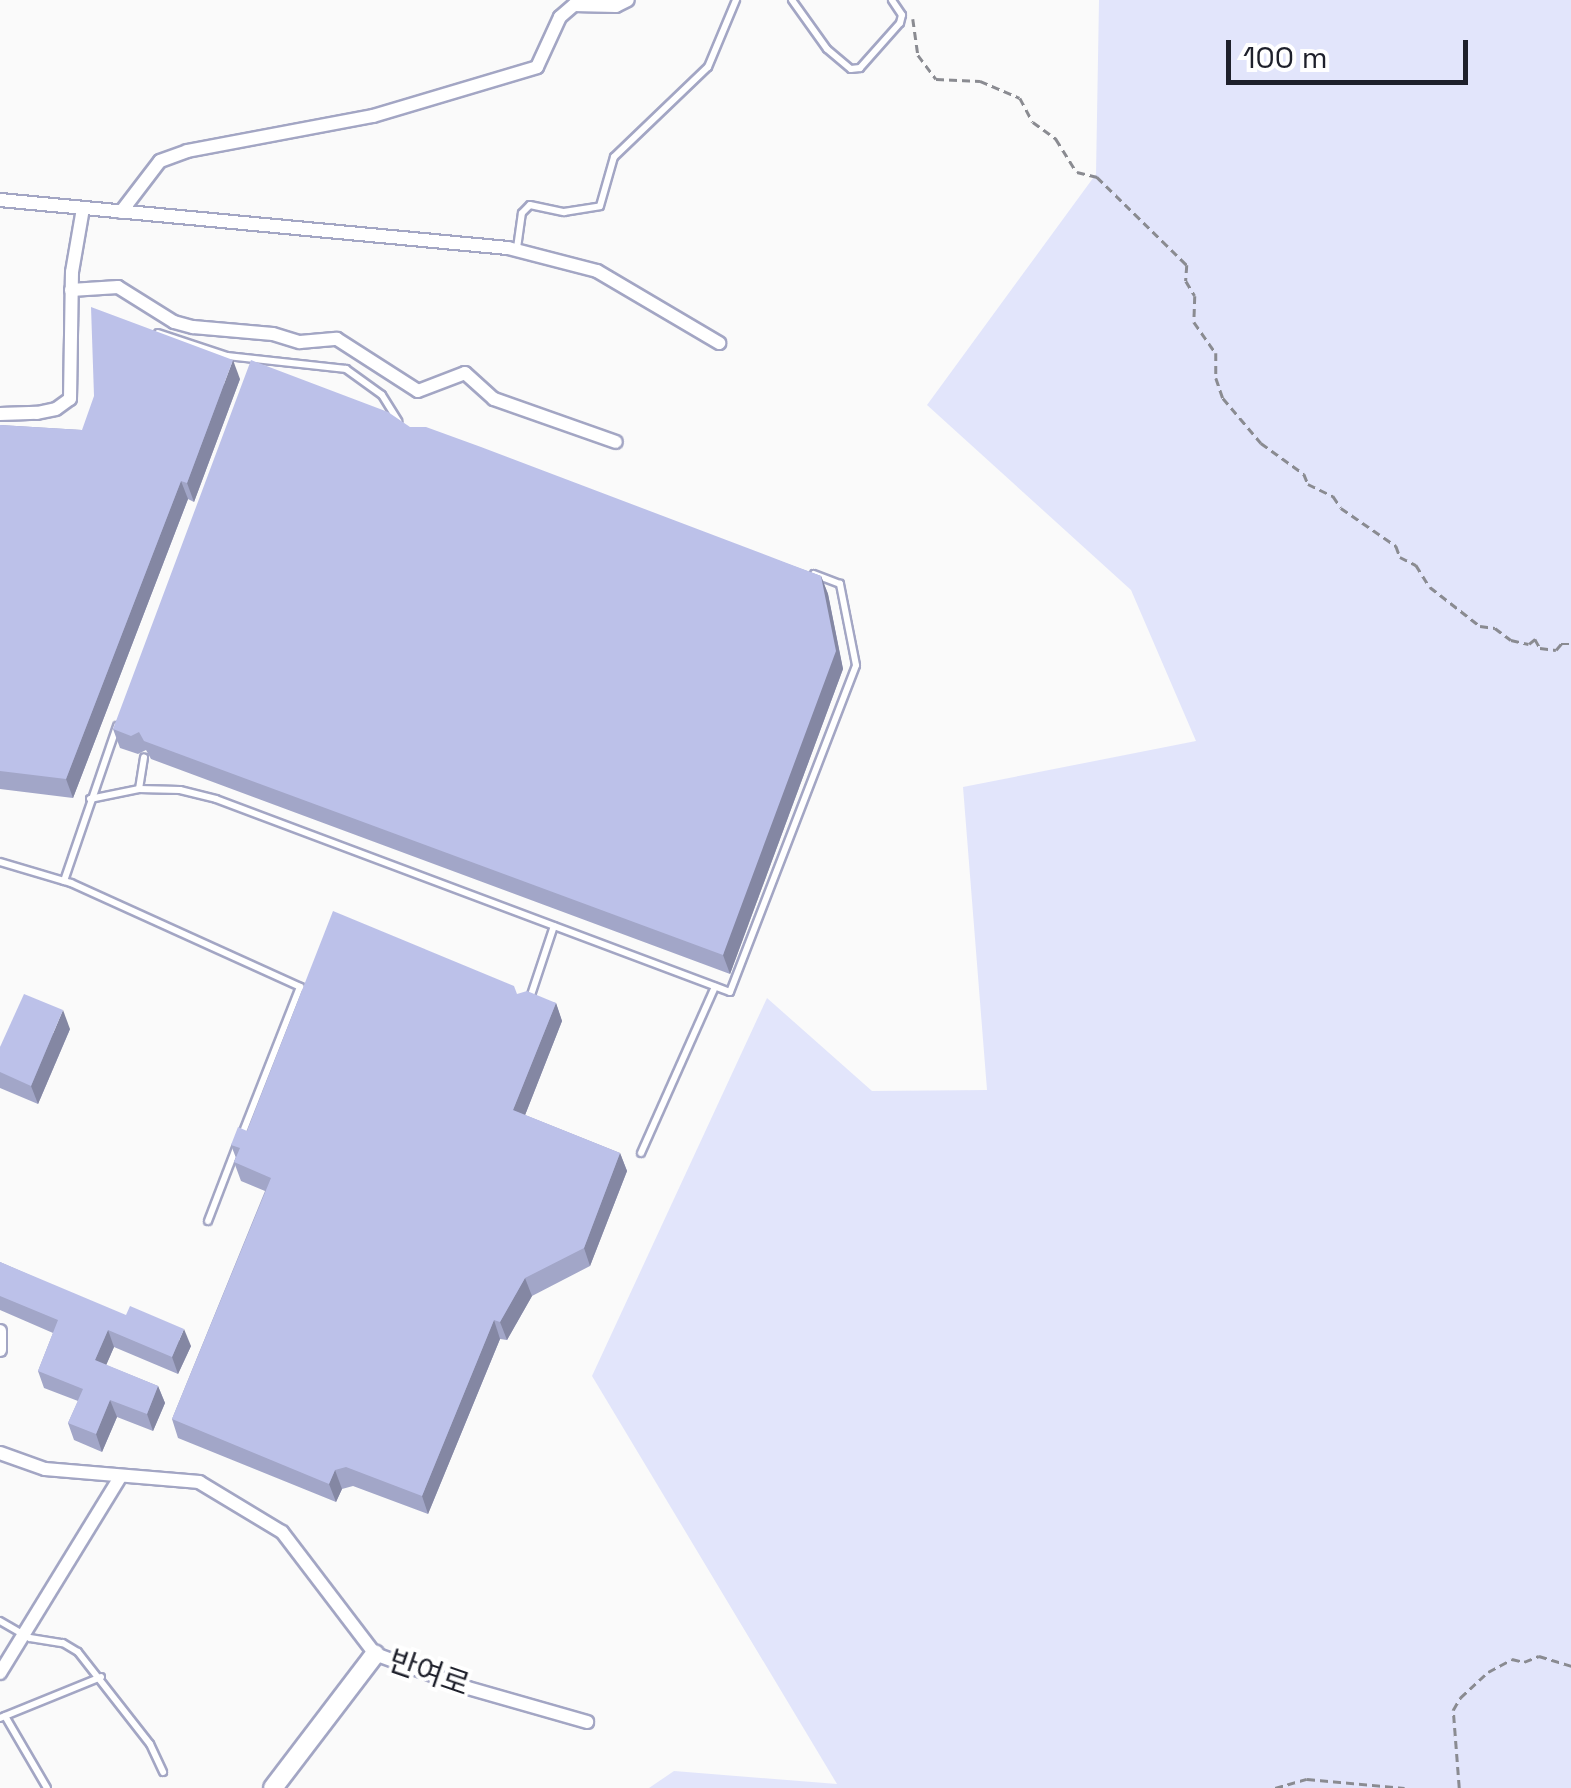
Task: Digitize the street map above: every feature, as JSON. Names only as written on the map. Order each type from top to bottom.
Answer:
[{"type":"street","points":[[121,212],[160,161],[187,151],[374,116],[537,67],[560,17],[574,5],[616,6],[628,0]]},
{"type":"street","points":[[0,200],[516,250],[596,271],[719,343]]},
{"type":"street","points":[[0,414],[37,414],[56,409],[70,399],[72,290],[83,208]]},
{"type":"street","points":[[72,290],[118,287],[174,322],[192,327],[273,334],[300,342],[337,339],[418,391],[465,373],[494,399],[616,442]]},
{"type":"street","points":[[0,1332],[0,1350]]},
{"type":"street","points":[[0,1453],[45,1469],[199,1482],[282,1532],[298,1549],[325,1594],[375,1654]]},
{"type":"street","points":[[0,1673],[120,1477]]},
{"type":"street","name":"반여로","points":[[273,1788],[375,1654],[468,1688],[588,1722]]},
{"type":"lane","points":[[516,250],[522,214],[530,205],[564,212],[600,206],[614,156],[708,67],[736,0]]},
{"type":"lane","points":[[792,0],[827,49],[851,69],[860,68],[900,23],[902,16],[894,3]]},
{"type":"lane","points":[[150,330],[226,356],[346,368],[382,395],[404,432]]},
{"type":"lane","points":[[247,378],[254,360]]},
{"type":"lane","points":[[90,799],[139,790],[180,790],[216,799],[730,992],[856,665],[840,584],[803,571]]},
{"type":"lane","points":[[64,881],[124,707]]},
{"type":"lane","points":[[139,790],[144,757]]},
{"type":"lane","points":[[0,862],[64,881],[300,987],[208,1222]]},
{"type":"lane","points":[[527,1007],[554,926]]},
{"type":"lane","points":[[640,1152],[715,987]]},
{"type":"lane","points":[[0,1622],[24,1634],[70,1646],[101,1676],[150,1744],[163,1772]]},
{"type":"lane","points":[[47,1788],[2,1717],[101,1676]]},
{"type":"path","points":[[894,3],[912,17],[918,55],[936,79],[980,81],[1020,98],[1033,122],[1056,139],[1078,172],[1097,177],[1187,264],[1186,281],[1195,296],[1194,322],[1216,352],[1216,378],[1223,398],[1261,443],[1304,474],[1308,484],[1332,496],[1341,508],[1396,546],[1400,557],[1416,565],[1430,587],[1480,626],[1494,628],[1511,640],[1529,644],[1534,640],[1540,648],[1556,650],[1560,644],[1571,644]]},
{"type":"path","points":[[1459,1788],[1459,1738],[1453,1710],[1460,1698],[1488,1672],[1512,1659],[1524,1662],[1539,1656],[1571,1666]]},
{"type":"path","points":[[1275,1788],[1307,1779],[1405,1788]]},
{"type":"shaded area","points":[[1099,0],[1571,0],[1571,1788],[649,1788],[674,1771],[837,1784],[592,1376],[767,998],[872,1091],[987,1090],[963,787],[1196,741],[1131,590],[927,405],[1096,174]]},
{"type":"building","points":[[91,307],[233,360],[187,483],[181,481],[66,779],[0,771],[0,425],[82,430],[94,396]]},
{"type":"building","points":[[251,360],[388,412],[410,427],[426,427],[821,576],[836,651],[723,955],[144,741],[139,732],[131,736],[113,729]]},
{"type":"building","points":[[333,911],[514,986],[517,994],[527,991],[556,1003],[513,1110],[620,1153],[584,1248],[525,1278],[500,1322],[494,1320],[422,1496],[346,1467],[335,1470],[329,1484],[172,1419],[271,1178],[234,1162],[240,1148],[231,1145],[238,1127],[247,1131]]},
{"type":"building","points":[[24,994],[63,1010],[31,1086],[0,1072],[0,1047]]},
{"type":"building","points":[[0,1262],[126,1315],[130,1306],[184,1329],[172,1357],[108,1330],[95,1360],[158,1386],[147,1414],[110,1400],[96,1434],[68,1423],[83,1389],[38,1371],[58,1320],[0,1296]]}]
